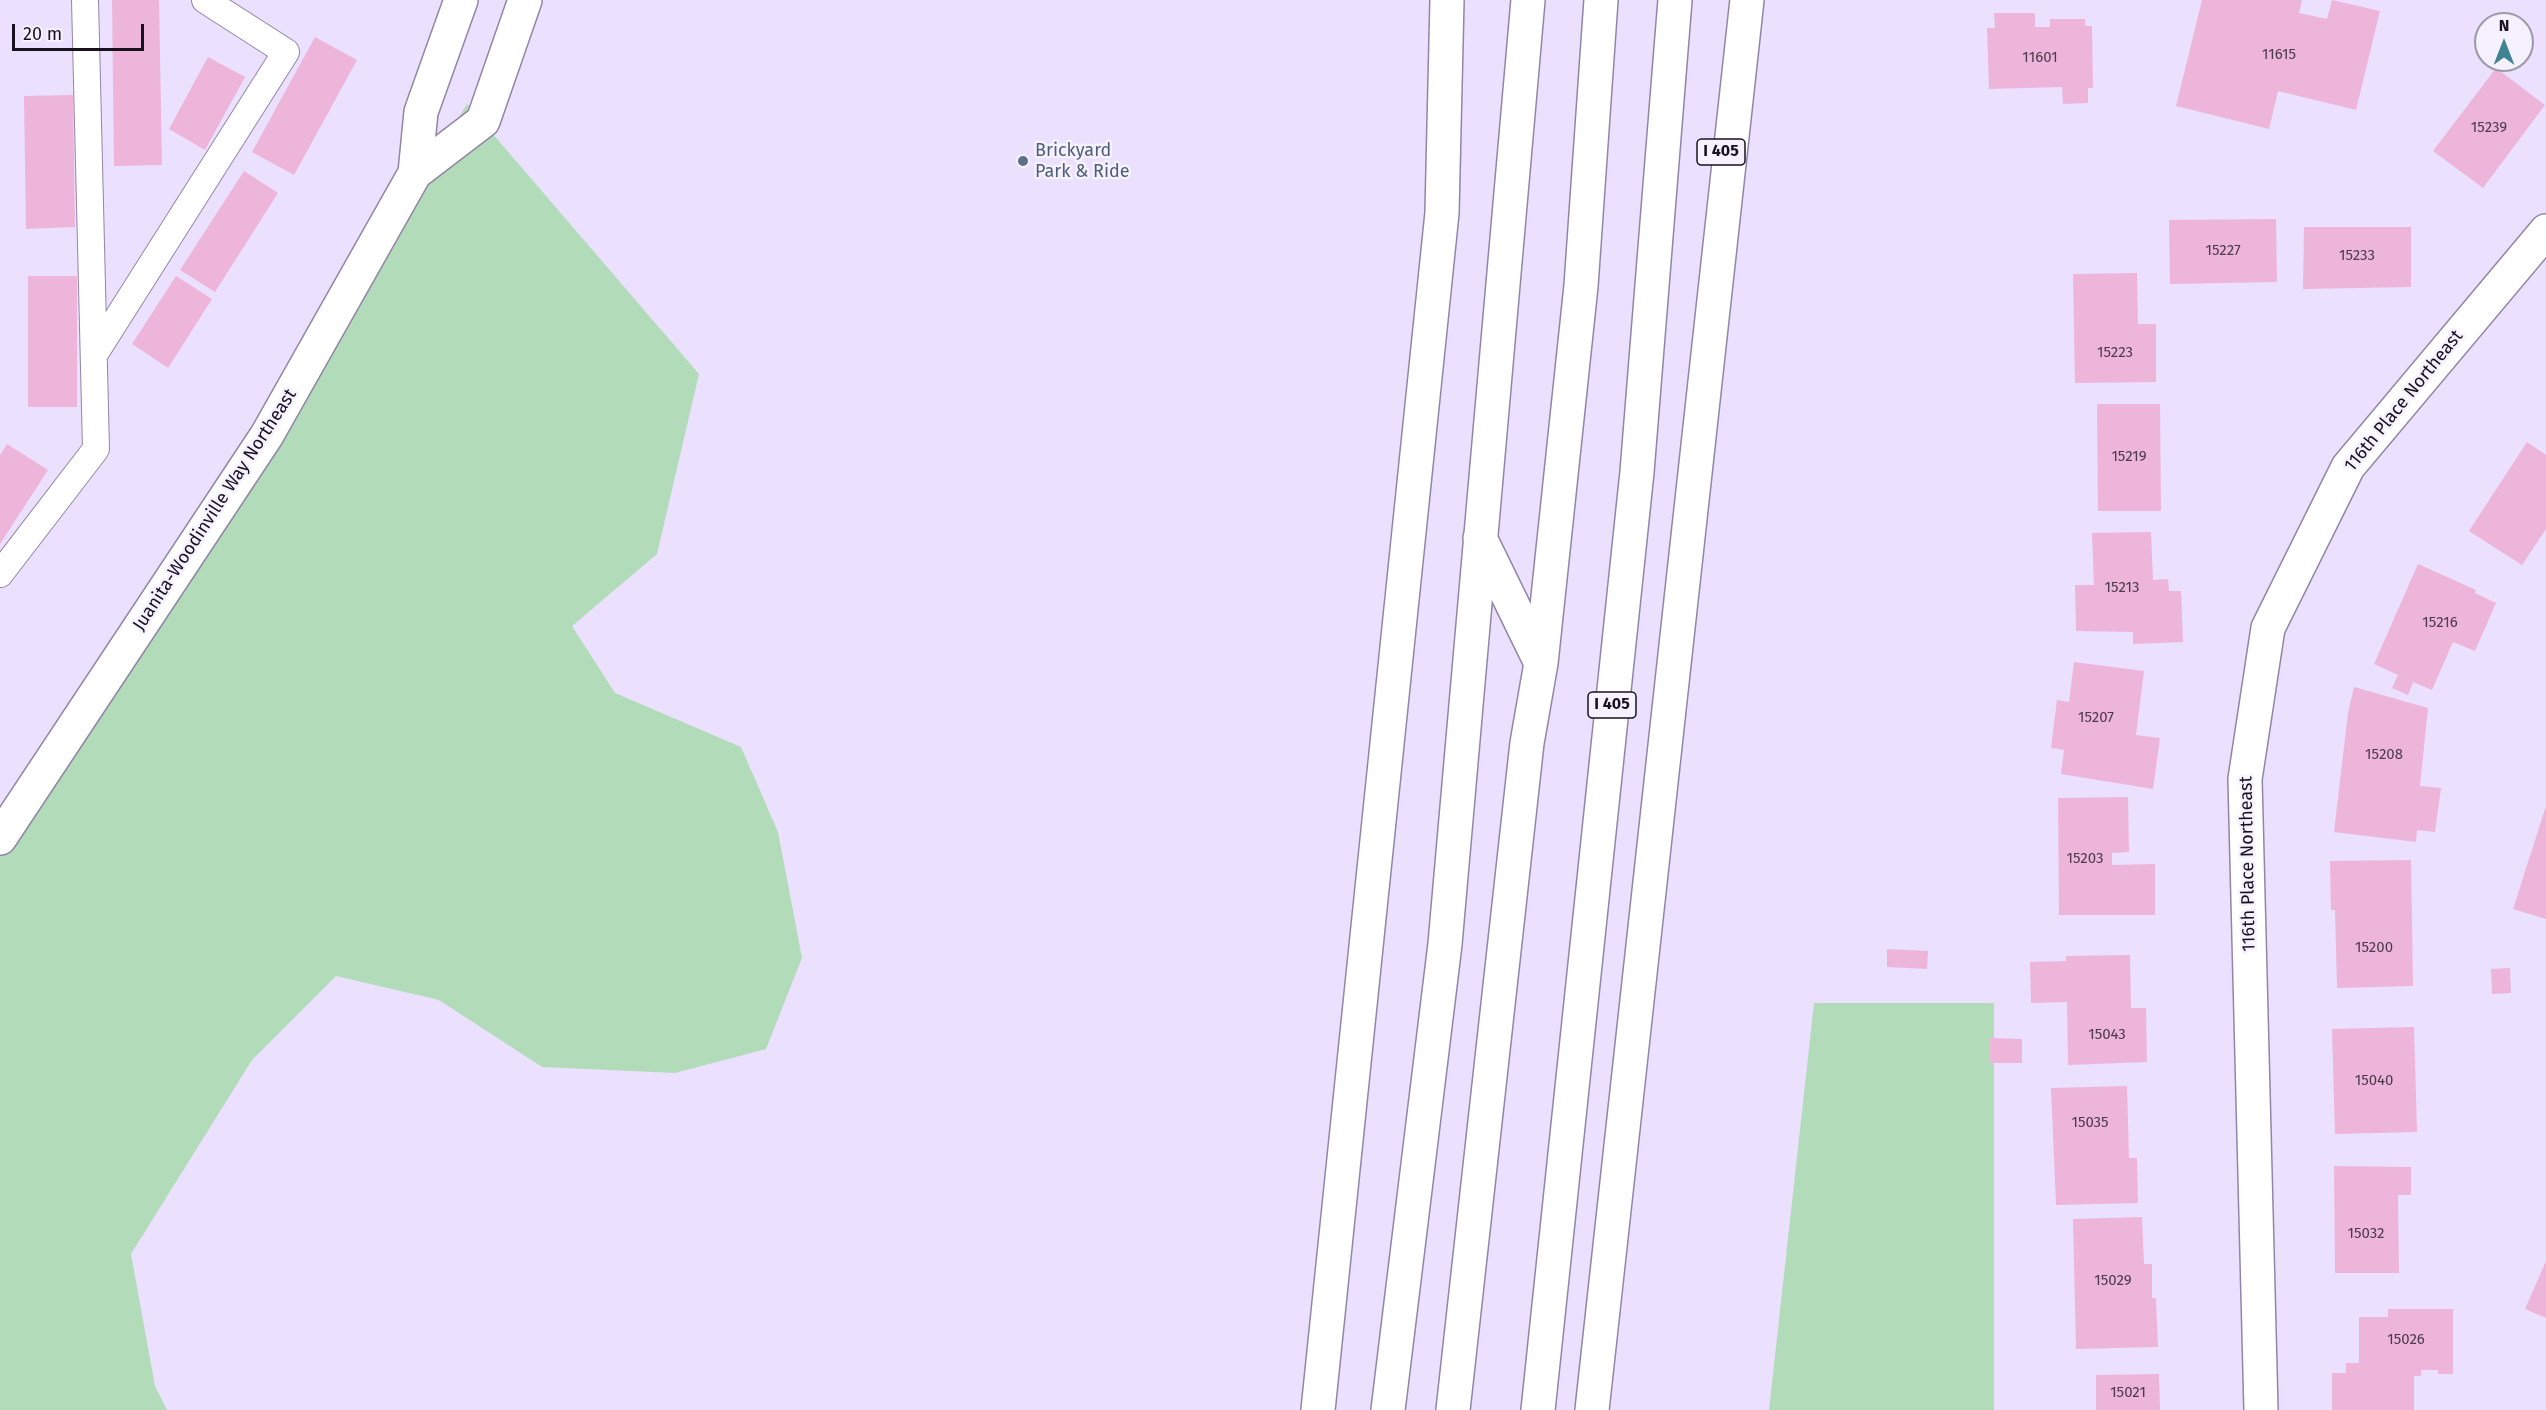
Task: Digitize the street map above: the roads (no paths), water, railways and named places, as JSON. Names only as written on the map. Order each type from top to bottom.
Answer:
[{"type":"main road","name":"Juanita-Woodinville Way Northeast","points":[[416,173],[421,112],[461,0]]},
{"type":"main road","name":"Juanita-Woodinville Way Northeast","points":[[0,838],[267,435],[416,173],[483,121],[525,0]]},
{"type":"main road","points":[[1318,1410],[1442,213],[1447,0]]},
{"type":"main road","points":[[1389,1410],[1445,944],[1528,0]]},
{"type":"main road","points":[[1454,1410],[1527,743],[1541,663],[1581,286],[1601,0]]},
{"type":"main road","name":"I 405","points":[[1538,1410],[1637,472],[1675,0]]},
{"type":"main road","name":"I 405","points":[[1592,1410],[1712,305],[1729,0]]},
{"type":"main road","points":[[1712,305],[1747,0]]},
{"type":"main road","name":"116th Place Northeast","points":[[2261,1410],[2245,778],[2268,628],[2348,467],[2546,231]]},
{"type":"main road","points":[[1480,538],[1541,663]]},
{"type":"lane","points":[[0,574],[96,449],[85,0]]},
{"type":"lane","points":[[93,355],[286,52],[205,0]]},
{"type":"place","name":"Brickyard Park & Ride","points":[[1023,161]]}]
